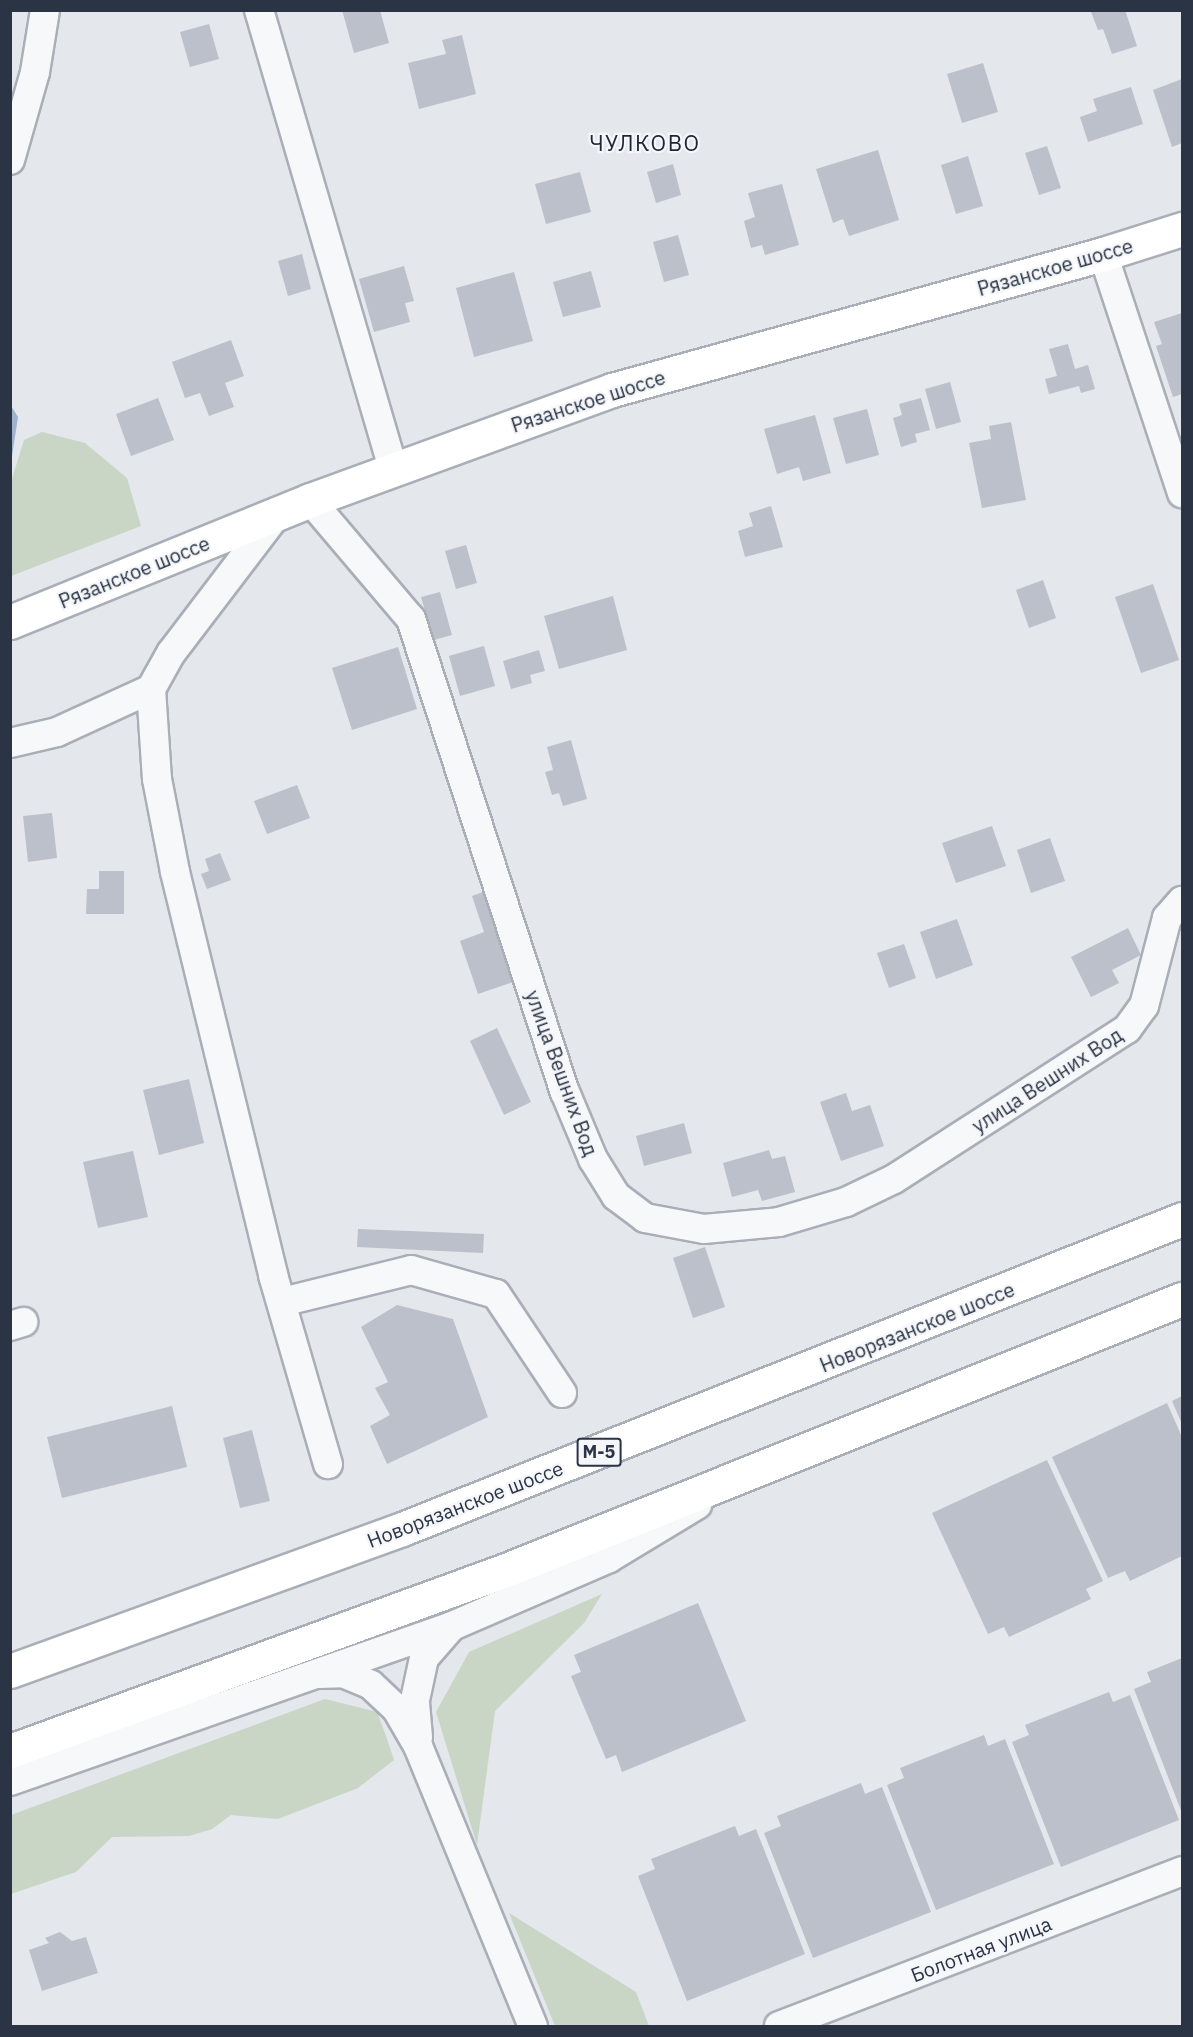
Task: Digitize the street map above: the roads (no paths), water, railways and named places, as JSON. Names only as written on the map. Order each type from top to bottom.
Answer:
[{"type":"main road","name":"Рязанское шоссе","points":[[10,622],[310,500],[612,390],[1102,254],[1182,228]]},
{"type":"main road","name":"Новорязанское шоссе","points":[[10,1671],[402,1529],[1182,1219]]},
{"type":"main road","points":[[10,1751],[506,1570],[1182,1299]]},
{"type":"street","points":[[10,160],[35,72],[45,10]]},
{"type":"street","points":[[259,10],[393,469]]},
{"type":"street","points":[[1102,254],[1182,493]]},
{"type":"street","name":"улица Вешних Вод","points":[[310,500],[411,619],[565,1092],[604,1178],[616,1196],[645,1218],[704,1229],[779,1222],[846,1202],[894,1179],[1127,1029],[1144,1006],[1167,918],[1182,901]]},
{"type":"street","points":[[277,514],[171,654],[151,688],[157,779],[175,872],[282,1302],[328,1464]]},
{"type":"street","points":[[10,743],[57,732],[151,688]]},
{"type":"street","points":[[282,1302],[411,1270],[496,1294],[562,1393]]},
{"type":"street","points":[[10,1781],[305,1675],[452,1626],[609,1558],[740,1478]]},
{"type":"street","points":[[418,1746],[415,1700],[424,1658],[452,1626]]},
{"type":"street","points":[[305,1675],[343,1673],[371,1685],[396,1708],[418,1746],[533,2026]]},
{"type":"street","name":"Болотная улица","points":[[779,2026],[1182,1871]]},
{"type":"water","points":[[10,404],[18,417],[11,463],[10,463]]},
{"type":"district","name":"ЧУЛКОВО","points":[[645,143]]}]
